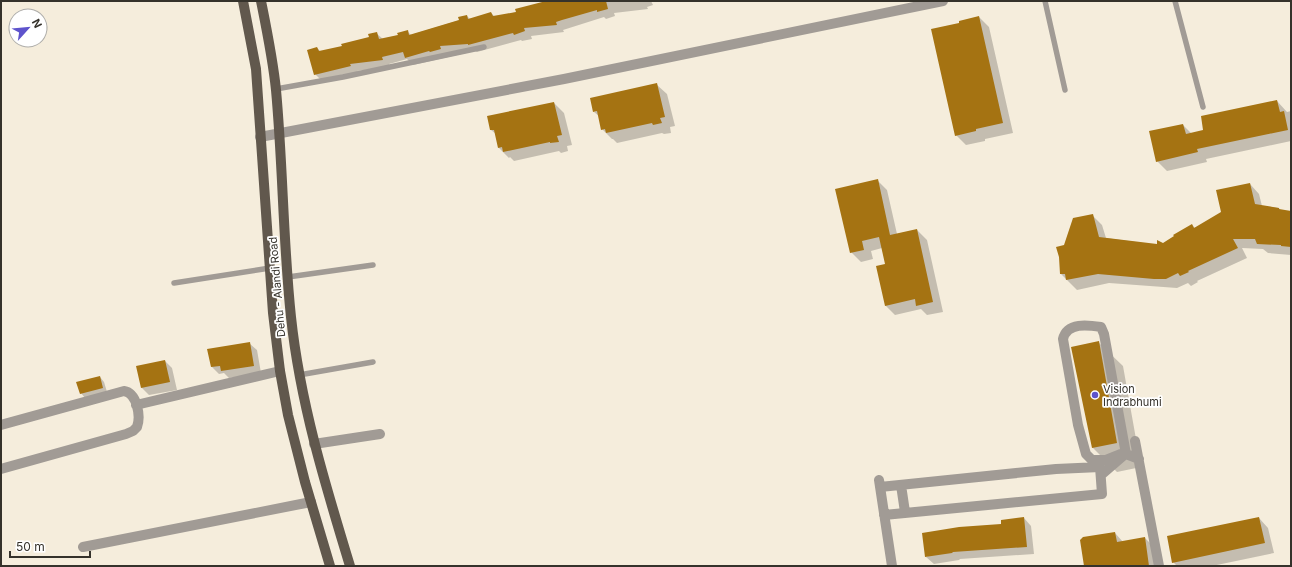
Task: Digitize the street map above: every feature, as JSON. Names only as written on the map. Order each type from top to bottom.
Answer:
[{"type":"main road","name":"Dehu - Alandi Road","points":[[243,1],[256,69],[273,313],[280,371],[288,415],[330,566]]},
{"type":"main road","name":"Dehu - Alandi Road","points":[[261,1],[270,44],[276,89],[291,317],[299,375],[314,444],[350,566]]},
{"type":"street","points":[[260,137],[564,78],[943,1]]},
{"type":"street","points":[[1126,454],[1104,334],[1101,327],[1084,325],[1072,328],[1064,334],[1063,339],[1078,425],[1086,454],[1092,460],[1106,460],[1121,454],[1126,454],[1139,459]]},
{"type":"street","points":[[136,405],[280,371]]},
{"type":"street","points":[[1,425],[124,391],[132,395],[136,405],[138,424],[133,431],[1,469]]},
{"type":"street","points":[[314,444],[380,434]]},
{"type":"street","points":[[1135,441],[1159,566]]},
{"type":"street","points":[[1101,475],[1126,454]]},
{"type":"street","points":[[884,514],[1102,494],[1100,467],[1056,469],[956,478],[901,485],[879,484],[892,566]]},
{"type":"street","points":[[901,485],[905,512]]},
{"type":"street","points":[[83,547],[311,502]]},
{"type":"lane","points":[[1044,1],[1065,90]]},
{"type":"lane","points":[[1176,1],[1203,107]]},
{"type":"lane","points":[[276,89],[343,77],[484,47]]},
{"type":"lane","points":[[288,277],[373,265]]},
{"type":"lane","points":[[174,283],[270,268]]},
{"type":"lane","points":[[299,375],[374,362]]},
{"type":"building","points":[[546,1],[606,1],[608,9],[597,12],[597,10],[562,20],[556,22],[557,25],[524,28],[525,31],[514,35],[513,33],[468,45],[440,46],[441,49],[405,58],[403,52],[382,57],[383,60],[350,64],[351,66],[314,75],[307,50],[317,47],[319,51],[342,46],[341,44],[369,37],[368,34],[377,32],[379,39],[398,35],[397,33],[408,30],[409,35],[459,20],[458,17],[467,15],[468,19],[491,12],[493,16],[516,12],[515,9]]},
{"type":"building","points":[[979,16],[1003,123],[976,129],[976,131],[955,136],[931,29],[959,23],[959,21]]},
{"type":"building","points":[[657,83],[665,117],[660,118],[662,123],[653,125],[652,123],[606,133],[605,129],[601,130],[597,111],[593,112],[590,98]]},
{"type":"building","points":[[1277,100],[1280,112],[1284,111],[1288,130],[1197,149],[1198,152],[1156,162],[1149,131],[1183,124],[1186,134],[1203,130],[1201,116]]},
{"type":"building","points":[[554,102],[562,135],[557,136],[559,142],[550,142],[503,152],[502,147],[498,148],[494,130],[490,130],[487,116]]},
{"type":"building","points":[[878,179],[890,235],[917,229],[933,302],[916,306],[915,299],[885,306],[876,266],[885,264],[879,237],[862,241],[864,250],[850,253],[835,189]]},
{"type":"building","points":[[1250,183],[1255,204],[1291,211],[1291,247],[1257,244],[1255,239],[1233,239],[1238,248],[1180,276],[1178,273],[1166,279],[1098,274],[1066,280],[1065,274],[1060,274],[1059,257],[1056,247],[1064,245],[1073,218],[1093,214],[1099,237],[1157,244],[1157,240],[1163,243],[1174,236],[1173,235],[1192,224],[1194,228],[1221,212],[1216,190]]},
{"type":"building","name":"Vision Indrabhumi","points":[[1099,341],[1117,443],[1092,448],[1071,347]]},
{"type":"building","points":[[250,342],[254,366],[221,371],[220,366],[211,367],[207,349]]},
{"type":"building","points":[[165,360],[170,382],[141,388],[136,366]]},
{"type":"building","points":[[100,376],[103,388],[80,394],[76,382]]},
{"type":"building","points":[[1024,517],[1027,547],[953,552],[925,557],[922,533],[959,527],[1001,524],[1001,520]]},
{"type":"building","points":[[1259,517],[1265,543],[1172,563],[1167,536]]},
{"type":"building","points":[[1115,532],[1117,542],[1145,537],[1149,566],[1084,566],[1080,540],[1083,537]]},
{"type":"place","name":"Vision Indrabhumi","points":[[1095,395]]}]
